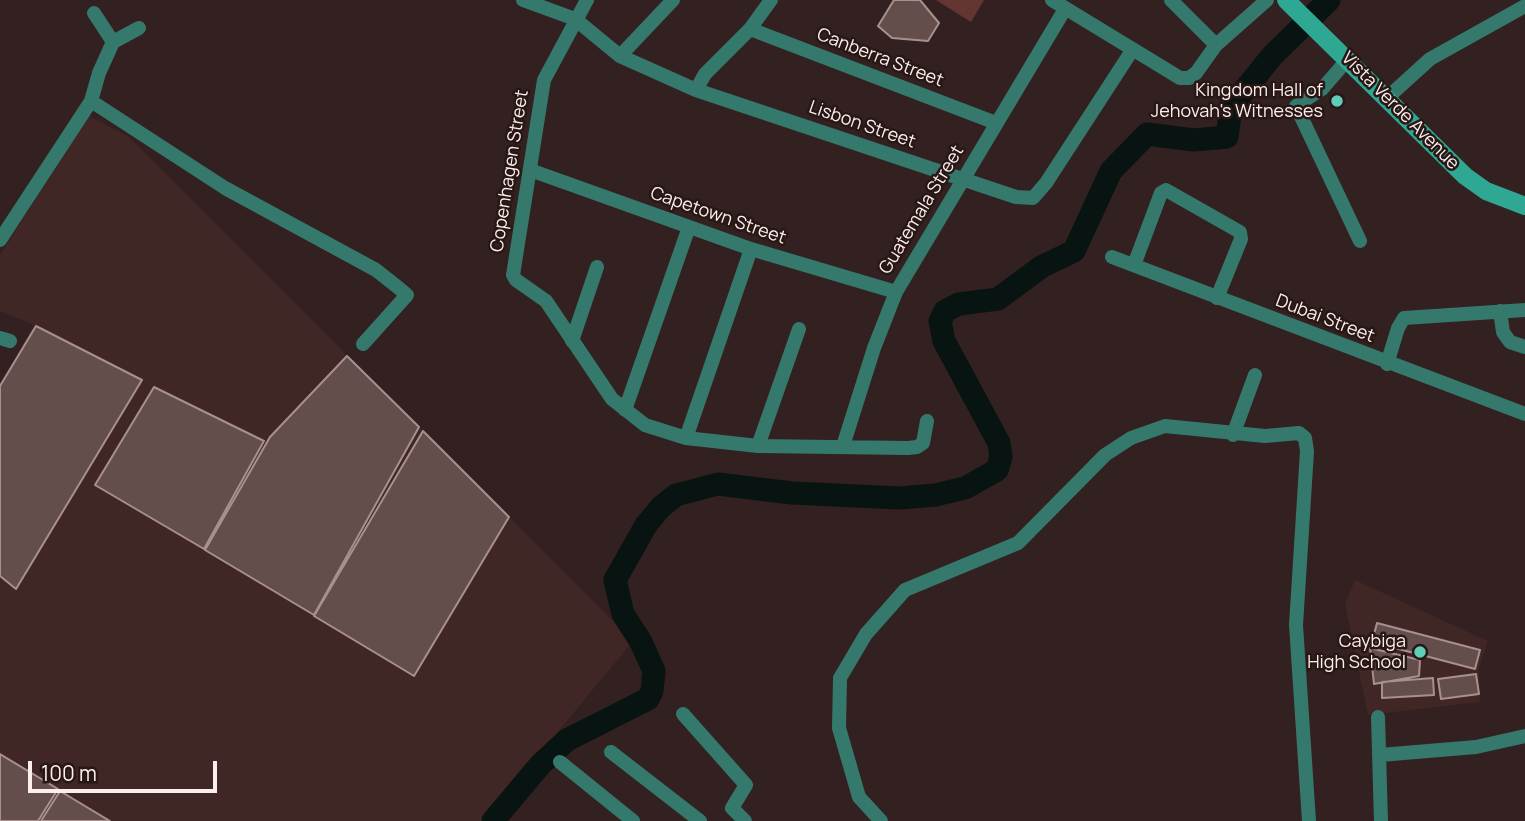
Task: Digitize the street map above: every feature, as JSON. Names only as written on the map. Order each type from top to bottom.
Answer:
[{"type":"street","name":"Lisbon Street","points":[[523,0],[575,19],[620,56],[696,90],[1016,197],[1033,198],[1133,49]]},
{"type":"street","name":"Copenhagen Street","points":[[572,341],[546,301],[518,283],[513,275],[544,80],[587,0]]},
{"type":"street","points":[[620,56],[673,0]]},
{"type":"street","points":[[696,90],[725,50],[750,29],[771,0]]},
{"type":"street","points":[[1052,0],[1180,78],[1189,78],[1196,73],[1216,45],[1267,0]]},
{"type":"street","points":[[1171,0],[1216,45]]},
{"type":"street","name":"Vista Verde Avenue","points":[[1286,0],[1476,185],[1496,196],[1525,206]]},
{"type":"street","points":[[1387,98],[1430,59],[1525,6]]},
{"type":"street","name":"Guatemala Street","points":[[843,446],[874,348],[896,292],[1065,9]]},
{"type":"street","points":[[94,13],[113,42]]},
{"type":"street","points":[[0,240],[91,101],[99,72],[113,42],[139,28]]},
{"type":"street","name":"Canberra Street","points":[[750,29],[996,123]]},
{"type":"street","points":[[1348,60],[1322,89],[1296,106],[1360,241]]},
{"type":"street","points":[[91,101],[225,188],[376,270],[408,295],[363,344]]},
{"type":"street","name":"Capetown Street","points":[[530,170],[751,249],[896,292]]},
{"type":"street","points":[[1134,265],[1161,193],[1166,190],[1240,232],[1241,239],[1217,298]]},
{"type":"street","points":[[625,410],[689,227]]},
{"type":"street","points":[[686,438],[751,249]]},
{"type":"street","name":"Dubai Street","points":[[1112,257],[1387,364],[1525,414]]},
{"type":"street","points":[[597,267],[572,341],[612,399],[645,425],[686,438],[758,446],[917,447],[927,437],[927,421]]},
{"type":"street","points":[[1387,364],[1398,328],[1405,318],[1525,310]]},
{"type":"street","points":[[1500,312],[1503,332],[1510,342],[1525,347]]},
{"type":"street","points":[[758,446],[799,329]]},
{"type":"street","points":[[1233,435],[1255,375]]},
{"type":"street","points":[[881,821],[859,797],[839,727],[840,678],[866,634],[905,590],[1018,543],[1079,478],[1131,438],[1165,426],[1233,435],[1299,433],[1305,438],[1307,451],[1296,625],[1309,821]]},
{"type":"street","points":[[683,714],[746,785],[732,808],[745,821]]},
{"type":"street","points":[[1378,717],[1381,821]]},
{"type":"street","points":[[1380,755],[1476,747],[1525,736]]},
{"type":"street","points":[[611,752],[700,821]]},
{"type":"street","points":[[560,762],[632,821]]},
{"type":"shaded area","points":[[936,0],[984,0],[971,22]]},
{"type":"shaded area","points":[[89,116],[128,136],[633,641],[484,821],[0,821],[0,385],[34,325],[0,311],[0,255]]},
{"type":"shaded area","name":"Caybiga High School","points":[[1355,580],[1488,641],[1479,669],[1480,702],[1368,715],[1345,604]]},
{"type":"building","points":[[894,0],[920,0],[939,23],[928,41],[892,38],[878,26]]},
{"type":"building","points":[[36,326],[142,380],[16,589],[0,576],[0,386]]},
{"type":"building","points":[[347,356],[419,427],[314,615],[205,550],[270,437]]},
{"type":"building","points":[[154,387],[264,441],[204,549],[95,485]]},
{"type":"building","points":[[423,431],[509,517],[414,676],[314,616]]},
{"type":"building","points":[[1377,623],[1480,650],[1475,669],[1372,642]]},
{"type":"building","points":[[1370,648],[1420,660],[1419,676],[1374,684]]},
{"type":"building","points":[[1476,674],[1479,694],[1441,699],[1438,679]]},
{"type":"building","points":[[1433,678],[1434,695],[1382,698],[1382,682]]},
{"type":"building","points":[[0,754],[58,789],[38,821],[0,821]]},
{"type":"building","points":[[60,791],[110,821],[41,821]]},
{"type":"waterway","points":[[493,821],[540,765],[567,740],[648,699],[652,691],[654,671],[641,642],[623,614],[615,580],[646,525],[661,507],[676,495],[718,484],[792,493],[900,498],[935,495],[965,488],[997,470],[1001,457],[999,443],[944,341],[940,321],[945,311],[959,304],[998,299],[1041,267],[1074,251],[1111,171],[1147,134],[1194,140],[1227,137],[1231,107],[1272,56],[1329,0]]},
{"type":"place","name":"Kingdom Hall of Jehovah's Witnesses","points":[[1337,101]]},
{"type":"place","name":"Caybiga High School","points":[[1420,652]]}]
